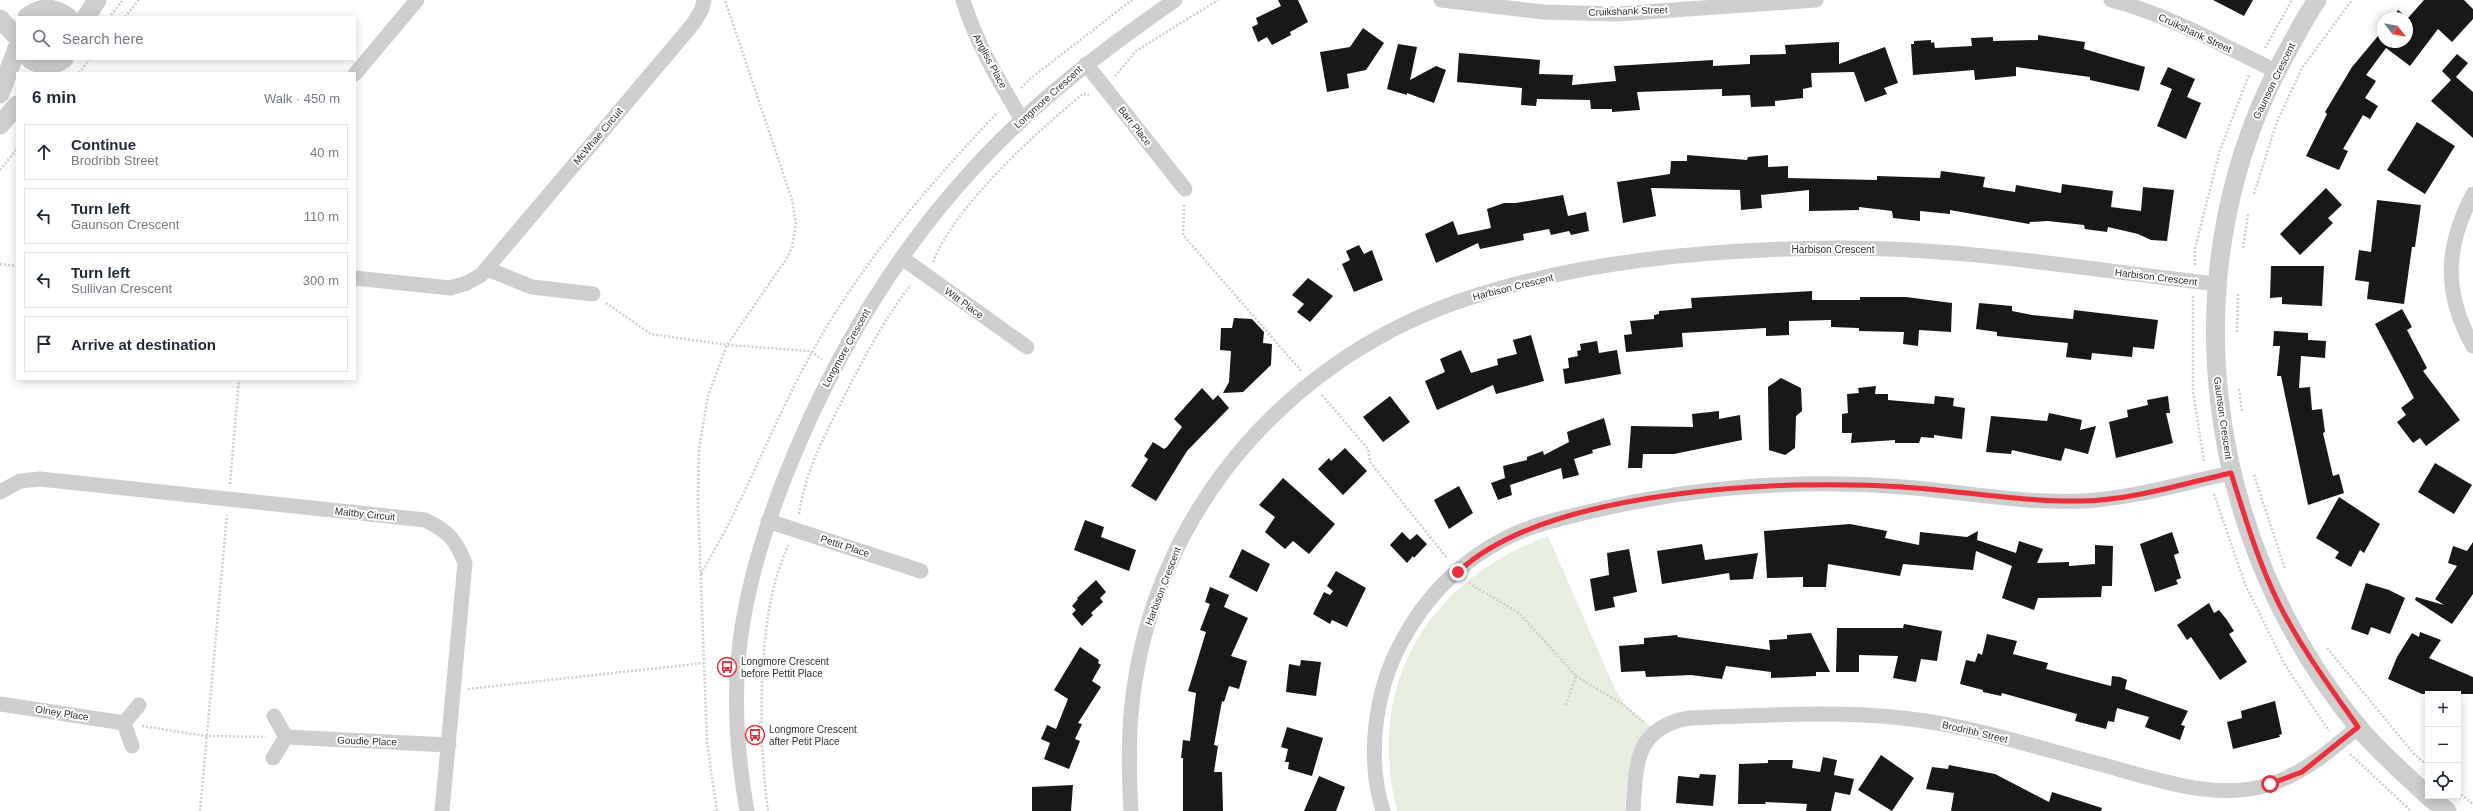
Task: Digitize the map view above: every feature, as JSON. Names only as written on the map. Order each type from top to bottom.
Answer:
[{"type":"street","points":[[87,16],[97,0]]},
{"type":"street","points":[[356,73],[417,0]]},
{"type":"street","name":"McWhae Circuit","points":[[356,278],[450,288],[467,284],[487,269],[693,24],[702,9],[704,0]]},
{"type":"street","name":"Angliss Place","points":[[963,0],[972,28],[989,63],[1022,120]]},
{"type":"street","name":"Longmore Crescent","points":[[747,811],[740,770],[737,727],[738,670],[746,601],[768,521],[804,428],[834,367],[880,290],[902,258],[973,168],[1022,120],[1086,64],[1175,0]]},
{"type":"street","name":"Cruikshank Street","points":[[1440,0],[1543,12],[1617,14],[1816,0]]},
{"type":"street","name":"Cruikshank Street","points":[[2111,0],[2133,6],[2180,25],[2276,71]]},
{"type":"street","name":"Gaunson Crescent","points":[[2317,0],[2276,71],[2244,147],[2231,193],[2220,256],[2217,284],[2215,354],[2218,401],[2231,473],[2257,556],[2279,604],[2315,667],[2358,727],[2425,793]]},
{"type":"street","points":[[39,7],[56,10],[66,16]]},
{"type":"street","points":[[0,19],[16,36]]},
{"type":"street","points":[[0,94],[16,51]]},
{"type":"street","points":[[32,60],[43,65],[58,65]]},
{"type":"street","name":"Barr Place","points":[[1086,64],[1185,189]]},
{"type":"street","points":[[0,125],[16,106]]},
{"type":"street","points":[[2473,194],[2461,216],[2452,249],[2450,264],[2453,295],[2462,326],[2473,346]]},
{"type":"street","name":"Harbison Crescent","points":[[1131,811],[1129,768],[1132,704],[1145,634],[1174,553],[1204,499],[1241,449],[1284,404],[1334,365],[1390,332],[1450,305],[1481,294],[1610,265],[1699,254],[1759,250],[1881,249],[1974,256],[2217,284]]},
{"type":"street","name":"Witt Place","points":[[902,258],[1027,347]]},
{"type":"street","points":[[487,269],[532,287],[593,294]]},
{"type":"street","points":[[1383,811],[1376,791],[1374,759],[1382,692],[1395,653],[1415,618],[1440,586],[1458,572],[1471,559],[1507,538],[1548,522],[1624,503],[1702,491],[1782,485],[1864,485],[2038,501],[2084,501],[2129,496],[2231,473]]},
{"type":"street","name":"Maltby Circuit","points":[[0,492],[20,481],[40,479],[425,520],[440,527],[457,543],[465,563],[442,811]]},
{"type":"street","name":"Pettit Place","points":[[768,521],[921,571]]},
{"type":"street","name":"Olney Place","points":[[0,704],[124,723]]},
{"type":"street","points":[[132,746],[124,723],[139,705]]},
{"type":"street","name":"Brodribb Street","points":[[1633,811],[1637,760],[1651,735],[1668,724],[1689,718],[1839,714],[1902,718],[1966,728],[2181,785],[2218,790],[2259,787],[2302,772],[2358,727]]},
{"type":"street","points":[[273,758],[286,737],[274,716]]},
{"type":"street","name":"Goudie Place","points":[[286,737],[449,745]]},
{"type":"street","name":"Gaunson Crescent","points":[[2432,799],[2447,811]]},
{"type":"path","points":[[110,16],[123,0]]},
{"type":"path","points":[[126,16],[138,0]]},
{"type":"path","points":[[717,811],[707,743],[698,502],[699,449],[708,396],[727,345],[787,258],[795,236],[796,224],[792,200],[725,0]]},
{"type":"path","points":[[1114,78],[1136,51],[1218,0]]},
{"type":"path","points":[[2264,49],[2292,0]]},
{"type":"path","points":[[2252,201],[2276,124],[2302,68],[2352,0]]},
{"type":"path","points":[[80,72],[89,60]]},
{"type":"path","points":[[2194,265],[2195,249],[2220,150],[2245,83]]},
{"type":"path","points":[[930,269],[938,249],[974,200],[1018,152],[1083,94],[1092,96]]},
{"type":"path","points":[[0,170],[16,150]]},
{"type":"path","points":[[1185,189],[1183,235],[1368,449],[1370,462],[1458,572],[1466,581],[1519,613],[1576,676],[1625,706],[1645,724]]},
{"type":"path","points":[[2242,255],[2249,208]]},
{"type":"path","points":[[0,264],[16,266]]},
{"type":"path","points":[[798,520],[806,481],[824,438],[867,352],[911,285],[918,286]]},
{"type":"path","points":[[2237,338],[2238,285]]},
{"type":"path","points":[[593,294],[651,334],[727,345],[810,351],[834,367]]},
{"type":"path","points":[[2193,303],[2193,391],[2202,457]]},
{"type":"path","points":[[200,811],[239,380]]},
{"type":"path","points":[[2238,384],[2242,415]]},
{"type":"path","points":[[2252,470],[2288,574]]},
{"type":"path","points":[[2216,502],[2245,584],[2284,665],[2323,724]]},
{"type":"path","points":[[768,811],[765,786],[762,688],[766,639],[775,583],[789,542]]},
{"type":"path","points":[[2322,643],[2414,754],[2425,763]]},
{"type":"path","points":[[454,690],[704,663]]},
{"type":"path","points":[[1565,707],[1576,676]]},
{"type":"path","points":[[124,723],[206,736],[286,737]]},
{"type":"path","points":[[2353,758],[2411,811]]},
{"type":"path","points":[[2461,794],[2473,804]]},
{"type":"green space","points":[[1548,536],[1614,687],[1623,703],[1651,727],[1637,745],[1632,756],[1629,766],[1625,811],[1397,811],[1389,765],[1390,721],[1399,680],[1416,642],[1439,609],[1470,580],[1506,555]]},
{"type":"building","points":[[1278,0],[1298,0],[1308,22],[1290,32],[1291,35],[1272,45],[1267,37],[1258,42],[1252,27],[1258,24],[1256,18],[1281,6]]},
{"type":"building","points":[[2213,0],[2253,0],[2244,16]]},
{"type":"building","points":[[2424,0],[2464,0],[2473,9],[2473,19],[2452,42],[2438,29],[2410,66],[2386,48],[2413,48],[2413,12]]},
{"type":"building","points":[[1363,28],[1384,43],[1366,70],[1347,74],[1349,88],[1327,92],[1320,52],[1350,47]]},
{"type":"building","points":[[2038,35],[2085,42],[2084,49],[2145,67],[2139,91],[2090,80],[2090,77],[2016,67],[2016,76],[1975,80],[1974,70],[1913,75],[1911,44],[1914,44],[1914,41],[1931,40],[1931,43],[1934,42],[1935,48],[1972,46],[1971,38],[1993,37],[1993,41],[2038,40]]},
{"type":"building","points":[[2377,37],[2377,48],[2386,48],[2366,75],[2376,81],[2365,98],[2378,106],[2370,119],[2363,115],[2343,149],[2348,151],[2339,170],[2306,156],[2327,114],[2325,112],[2352,67]]},
{"type":"building","points":[[1839,42],[1839,64],[1885,47],[1898,83],[1884,88],[1887,94],[1865,102],[1854,72],[1811,73],[1812,87],[1803,89],[1803,98],[1775,101],[1775,106],[1751,107],[1750,95],[1722,96],[1722,89],[1637,92],[1640,110],[1612,112],[1612,109],[1591,109],[1590,100],[1537,99],[1536,106],[1521,105],[1522,88],[1457,82],[1459,53],[1540,60],[1539,74],[1573,75],[1572,85],[1616,81],[1614,66],[1713,60],[1713,66],[1750,64],[1750,55],[1786,54],[1785,45]]},
{"type":"building","points":[[1398,44],[1417,47],[1410,80],[1436,66],[1446,70],[1434,103],[1407,93],[1407,95],[1387,89]]},
{"type":"building","points":[[2457,54],[2468,63],[2456,77],[2473,92],[2473,138],[2431,101],[2451,80],[2442,71]]},
{"type":"building","points":[[2168,67],[2195,79],[2187,97],[2201,103],[2186,139],[2157,126],[2172,89],[2160,84]]},
{"type":"building","points":[[2417,122],[2455,146],[2425,194],[2387,170]]},
{"type":"building","points":[[1687,155],[1747,160],[1748,157],[1768,155],[1768,167],[1788,166],[1788,178],[1877,180],[1877,176],[1940,178],[1941,171],[1985,177],[1983,187],[2015,192],[2016,185],[2061,193],[2062,184],[2113,191],[2111,207],[2141,211],[2143,187],[2174,190],[2167,241],[2151,240],[2138,234],[2108,227],[2107,232],[2085,229],[2084,225],[2048,221],[2030,222],[2029,224],[1950,210],[1950,214],[1920,211],[1920,221],[1893,218],[1892,211],[1859,207],[1859,210],[1809,211],[1809,190],[1761,195],[1762,208],[1741,210],[1740,190],[1651,188],[1656,216],[1623,223],[1617,182],[1670,174],[1671,161],[1687,161]]},
{"type":"building","points":[[2326,188],[2342,205],[2328,218],[2333,223],[2300,255],[2280,234]]},
{"type":"building","points":[[1563,195],[1568,216],[1586,212],[1589,231],[1571,235],[1569,231],[1551,235],[1549,229],[1523,234],[1524,240],[1480,249],[1478,243],[1436,263],[1425,234],[1453,221],[1458,235],[1491,228],[1487,209],[1504,203],[1516,203]]},
{"type":"building","points":[[2377,200],[2421,205],[2415,247],[2412,247],[2404,304],[2367,299],[2369,282],[2355,280],[2359,250],[2371,252]]},
{"type":"building","points":[[1359,245],[1364,254],[1372,250],[1383,280],[1354,292],[1342,264],[1350,260],[1346,251]]},
{"type":"building","points":[[2271,266],[2324,266],[2322,306],[2282,304],[2282,297],[2270,298]]},
{"type":"building","points":[[1308,278],[1333,296],[1310,322],[1297,312],[1304,304],[1292,295]]},
{"type":"building","points":[[1812,291],[1812,300],[1860,300],[1860,297],[1906,297],[1952,303],[1951,332],[1919,330],[1918,346],[1903,344],[1904,332],[1859,331],[1859,328],[1831,327],[1831,320],[1789,321],[1789,335],[1766,336],[1766,328],[1682,333],[1683,347],[1626,352],[1624,335],[1632,334],[1630,321],[1654,319],[1654,315],[1659,314],[1659,311],[1692,308],[1691,298]]},
{"type":"building","points":[[1979,303],[2012,306],[2012,311],[2032,315],[2073,319],[2074,310],[2158,320],[2154,349],[2133,347],[2132,357],[2092,353],[2091,360],[2066,357],[2068,343],[1997,336],[1997,332],[1976,329]]},
{"type":"building","points":[[2402,309],[2412,327],[2407,330],[2427,368],[2423,371],[2460,420],[2426,446],[2420,438],[2413,443],[2397,422],[2406,415],[2401,408],[2414,398],[2375,324]]},
{"type":"building","points":[[1234,318],[1252,319],[1264,332],[1263,343],[1272,344],[1271,365],[1243,392],[1223,393],[1229,382],[1231,351],[1220,350],[1221,328],[1232,328]]},
{"type":"building","points":[[2274,331],[2308,333],[2308,340],[2326,341],[2325,358],[2301,356],[2299,388],[2310,387],[2312,410],[2322,409],[2325,432],[2323,433],[2333,476],[2339,474],[2344,493],[2308,505],[2281,376],[2277,376],[2280,346],[2273,346]]},
{"type":"building","points":[[1531,335],[1544,381],[1496,394],[1493,385],[1437,410],[1425,381],[1445,372],[1440,359],[1461,350],[1471,373],[1498,365],[1497,359],[1517,354],[1513,340]]},
{"type":"building","points":[[1597,341],[1599,353],[1617,350],[1621,374],[1565,384],[1563,369],[1569,368],[1568,358],[1578,356],[1577,351],[1581,350],[1580,344]]},
{"type":"building","points":[[1781,378],[1801,388],[1802,411],[1796,416],[1795,448],[1785,455],[1769,450],[1768,387]]},
{"type":"building","points":[[1876,386],[1875,394],[1888,394],[1888,400],[1934,404],[1935,396],[1954,398],[1953,406],[1965,408],[1962,439],[1934,435],[1934,438],[1921,437],[1919,443],[1895,443],[1895,440],[1851,443],[1852,433],[1842,433],[1842,414],[1848,413],[1847,394],[1859,393],[1858,388]]},
{"type":"building","points":[[1202,388],[1213,400],[1218,395],[1229,408],[1187,451],[1156,501],[1131,486],[1148,459],[1144,456],[1153,442],[1164,449],[1167,447],[1182,427],[1174,419]]},
{"type":"building","points":[[1390,396],[1410,422],[1383,442],[1363,417]]},
{"type":"building","points":[[2168,396],[2170,413],[2166,413],[2173,443],[2116,458],[2109,422],[2128,417],[2127,410],[2148,405],[2147,400]]},
{"type":"building","points":[[1719,411],[1719,419],[1740,415],[1742,440],[1674,454],[1643,454],[1642,468],[1628,468],[1631,426],[1693,427],[1692,414]]},
{"type":"building","points":[[2049,413],[2082,420],[2080,430],[2096,426],[2088,454],[2065,448],[2061,461],[2012,450],[2011,454],[1986,452],[1991,416],[2047,421]]},
{"type":"building","points":[[1604,418],[1611,445],[1592,450],[1593,453],[1574,459],[1579,475],[1563,479],[1561,468],[1510,485],[1512,495],[1498,500],[1491,483],[1505,478],[1503,466],[1527,460],[1527,457],[1543,451],[1544,455],[1569,442],[1567,432]]},
{"type":"building","points":[[1345,448],[1367,471],[1343,495],[1318,469],[1329,458],[1331,461]]},
{"type":"building","points":[[2435,463],[2472,485],[2454,514],[2418,492]]},
{"type":"building","points":[[1283,478],[1335,524],[1309,554],[1293,541],[1285,549],[1265,532],[1275,517],[1259,505]]},
{"type":"building","points":[[1459,486],[1473,513],[1449,529],[1434,500]]},
{"type":"building","points":[[2339,497],[2380,524],[2364,553],[2360,550],[2351,567],[2335,558],[2339,552],[2316,538]]},
{"type":"building","points":[[1085,520],[1104,527],[1101,537],[1136,550],[1129,571],[1074,550]]},
{"type":"building","points":[[1850,524],[1887,531],[1885,538],[1919,545],[1920,532],[1967,537],[1978,531],[1977,540],[2016,553],[2019,541],[2043,549],[2037,563],[2069,562],[2069,566],[2095,564],[2095,545],[2113,546],[2112,586],[2102,586],[2101,597],[2038,598],[2034,610],[2002,598],[2012,566],[1976,551],[1973,570],[1903,564],[1900,576],[1828,564],[1826,587],[1803,587],[1803,577],[1767,578],[1764,531]]},
{"type":"building","points":[[1402,532],[1410,540],[1417,534],[1427,544],[1407,563],[1390,545]]},
{"type":"building","points":[[2172,532],[2179,553],[2174,555],[2181,578],[2176,580],[2178,584],[2155,592],[2140,544]]},
{"type":"building","points":[[2473,542],[2473,594],[2452,624],[2415,600],[2416,597],[2444,605],[2435,599],[2457,566],[2448,563],[2453,546],[2467,551]]},
{"type":"building","points":[[1702,544],[1705,560],[1758,553],[1753,579],[1730,580],[1729,573],[1662,584],[1657,551]]},
{"type":"building","points":[[1242,549],[1270,564],[1257,592],[1229,577]]},
{"type":"building","points":[[1629,549],[1637,592],[1613,597],[1615,607],[1595,611],[1590,579],[1609,575],[1607,553]]},
{"type":"building","points":[[1336,571],[1366,588],[1347,627],[1332,620],[1330,624],[1313,614],[1324,592],[1330,595],[1333,591],[1327,586]]},
{"type":"building","points":[[1096,580],[1106,592],[1100,598],[1103,602],[1091,613],[1093,615],[1082,626],[1072,614],[1076,610],[1072,606],[1078,599],[1077,598]]},
{"type":"building","points":[[2366,583],[2389,590],[2405,598],[2390,634],[2371,627],[2368,635],[2351,629]]},
{"type":"building","points":[[1210,587],[1229,595],[1224,607],[1248,618],[1231,656],[1247,661],[1239,689],[1229,686],[1224,702],[1222,701],[1214,745],[1218,746],[1214,772],[1222,772],[1223,811],[1183,811],[1183,758],[1181,758],[1183,740],[1190,741],[1196,693],[1188,691],[1206,632],[1200,630],[1210,604],[1205,602]]},
{"type":"building","points":[[2209,603],[2214,613],[2219,610],[2227,620],[2234,631],[2229,634],[2247,662],[2220,680],[2191,637],[2187,640],[2177,625]]},
{"type":"building","points":[[1904,624],[1942,631],[1937,661],[1921,659],[1916,682],[1893,678],[1898,656],[1859,655],[1859,672],[1836,672],[1837,628],[1903,628]]},
{"type":"building","points":[[2420,632],[2441,640],[2429,658],[2473,677],[2473,694],[2461,694],[2461,691],[2425,691],[2425,694],[2422,694],[2388,679],[2397,657],[2412,633],[2419,637]]},
{"type":"building","points":[[1811,633],[1830,672],[1816,672],[1816,676],[1771,678],[1771,672],[1726,666],[1722,679],[1691,675],[1646,677],[1645,671],[1621,672],[1619,646],[1644,644],[1644,638],[1677,635],[1678,637],[1770,650],[1769,640],[1787,639],[1787,635]]},
{"type":"building","points":[[1987,634],[2017,641],[2013,654],[2048,663],[2046,669],[2111,686],[2112,676],[2120,677],[2127,680],[2125,689],[2188,711],[2181,725],[2185,726],[2180,740],[2145,727],[2149,717],[2117,708],[2114,722],[2108,721],[2106,729],[2075,721],[2077,714],[2002,693],[2001,696],[1983,692],[1983,690],[1960,684],[1966,660],[1975,662],[1978,653],[1982,655]]},
{"type":"building","points":[[1080,647],[1099,660],[1098,663],[1101,665],[1092,681],[1101,687],[1078,723],[1082,724],[1075,739],[1080,741],[1069,769],[1044,759],[1050,743],[1041,739],[1047,725],[1056,729],[1068,699],[1054,690]]},
{"type":"building","points":[[1301,660],[1321,662],[1316,696],[1286,692],[1289,664],[1300,666]]},
{"type":"building","points":[[2275,701],[2282,734],[2279,735],[2280,737],[2233,749],[2227,722],[2242,718],[2241,711]]},
{"type":"building","points":[[1287,727],[1323,738],[1312,776],[1288,769],[1289,762],[1285,762],[1288,749],[1281,747]]},
{"type":"building","points":[[1881,755],[1914,778],[1892,811],[1858,790]]},
{"type":"building","points":[[1823,757],[1837,760],[1834,775],[1854,779],[1850,795],[1835,792],[1831,811],[1806,811],[1807,804],[1765,802],[1766,804],[1738,804],[1739,764],[1768,763],[1768,760],[1793,760],[1792,768],[1820,772]]},
{"type":"building","points":[[1949,765],[1995,774],[2049,802],[2052,792],[2102,808],[2101,811],[1951,811],[1954,793],[1926,789],[1932,767],[1948,769]]},
{"type":"building","points":[[1700,774],[1716,775],[1713,806],[1676,803],[1678,776],[1699,778]]},
{"type":"building","points":[[1319,776],[1345,787],[1336,811],[1304,811]]},
{"type":"building","points":[[1073,785],[1071,811],[1032,811],[1032,787]]},
{"type":"place","name":"Longmore Crescent before Pettit Place","points":[[727,667]]},
{"type":"place","name":"Longmore Crescent after Petit Place","points":[[755,735]]},
{"type":"route","points":[[1458,572],[1471,559],[1507,538],[1548,522],[1624,503],[1702,491],[1782,485],[1864,485],[1905,487],[2038,501],[2084,501],[2129,496],[2231,473],[2257,556],[2279,604],[2315,667],[2358,727],[2328,753],[2302,772],[2270,784]]}]
